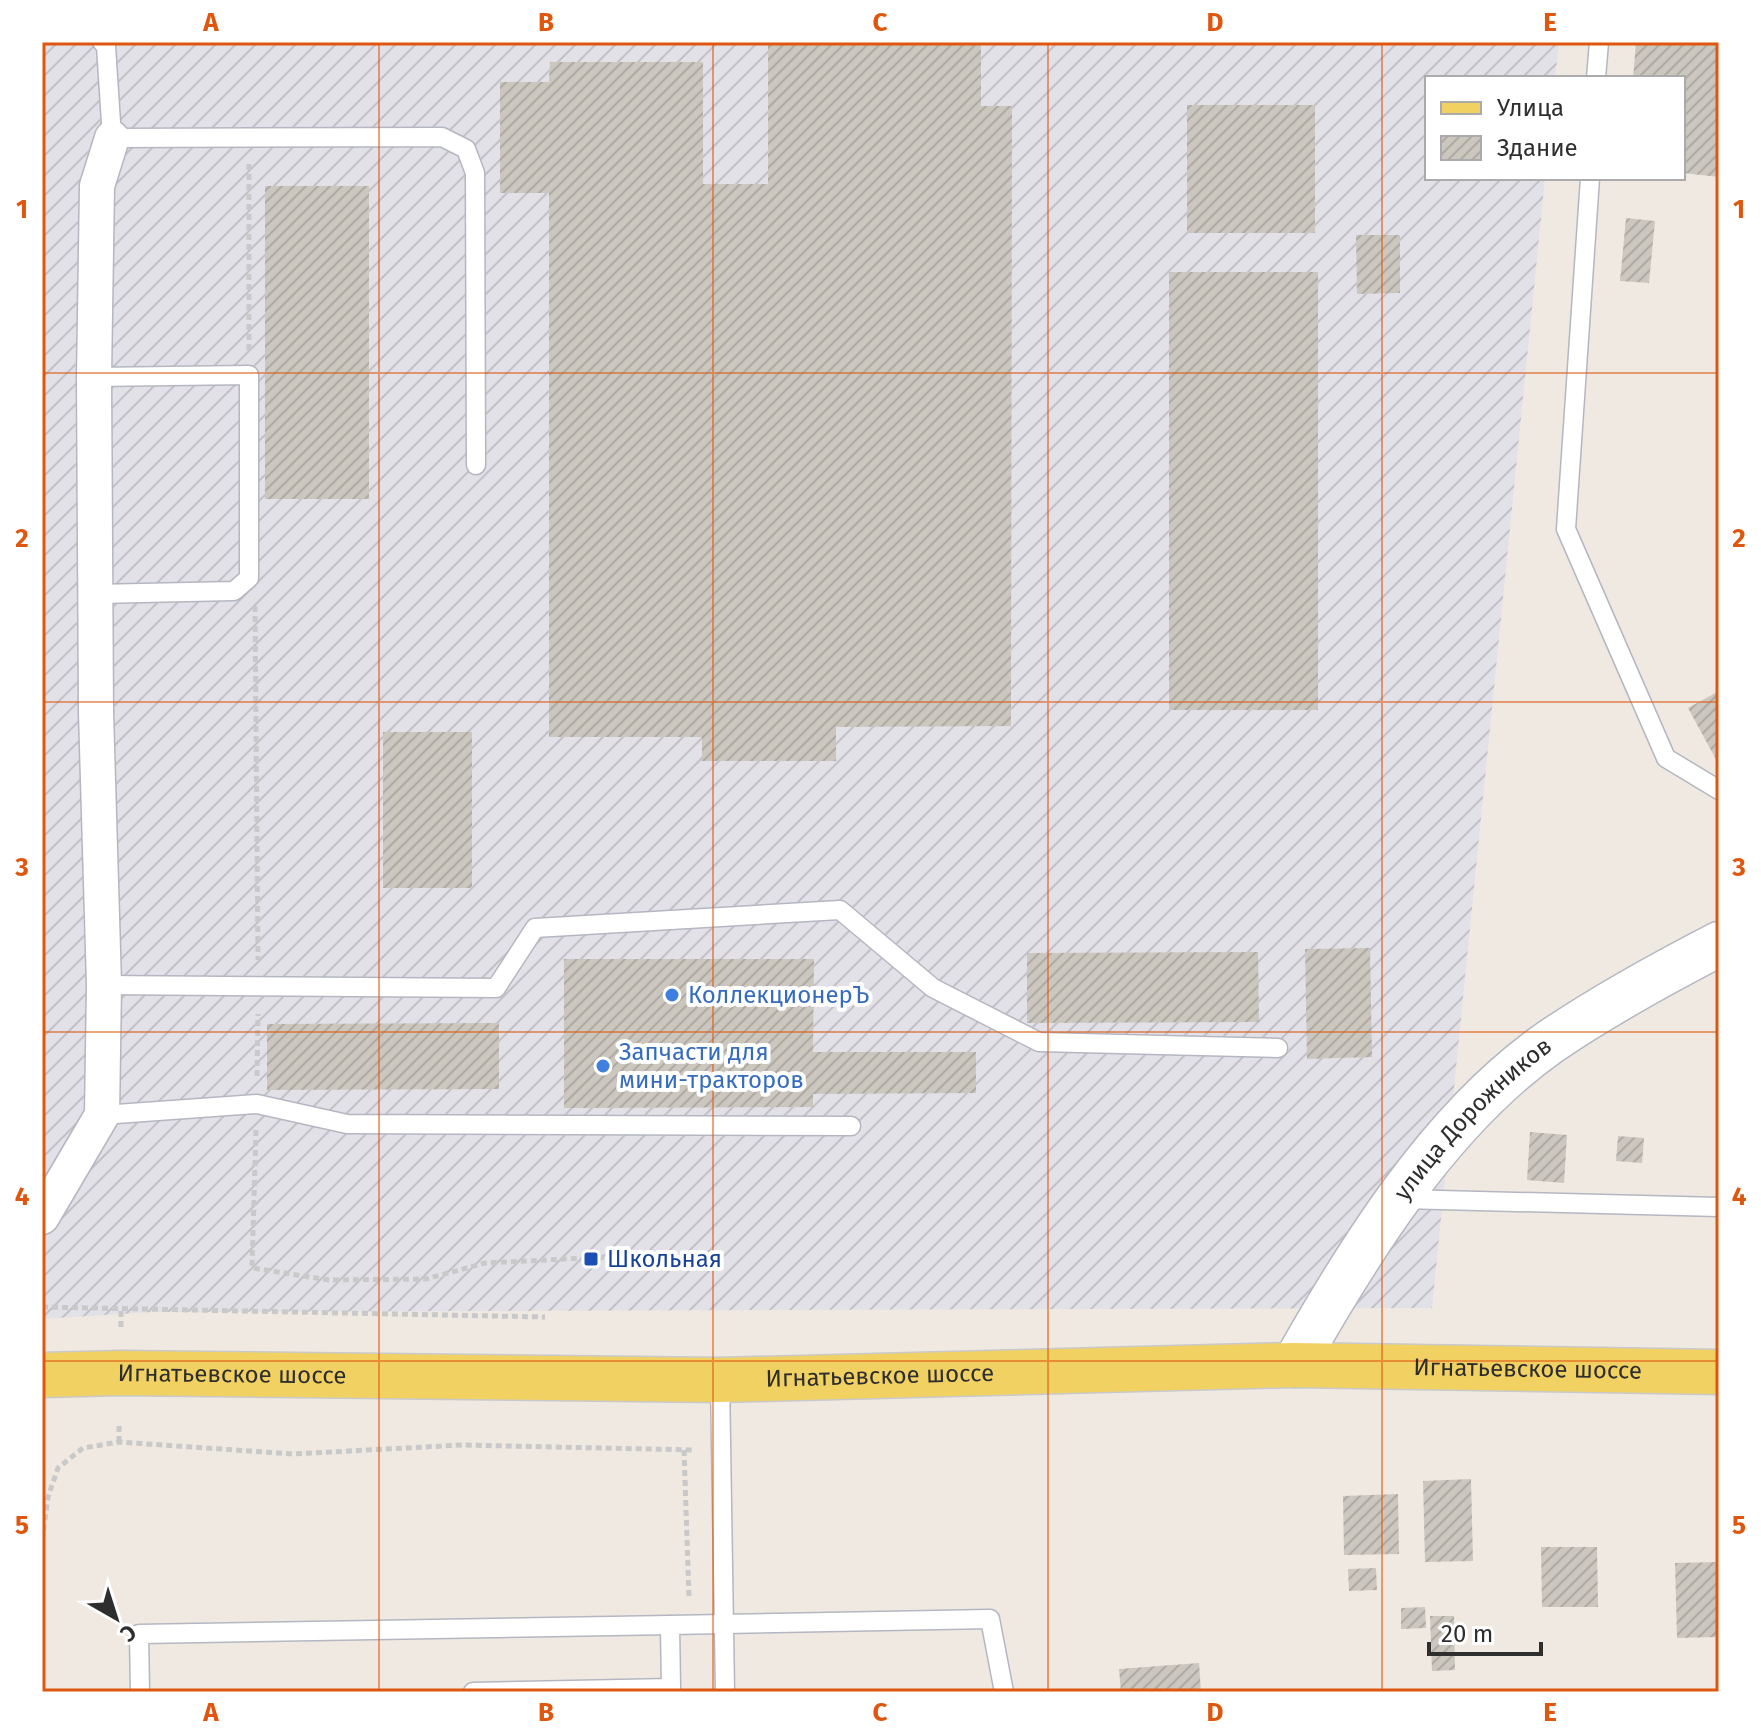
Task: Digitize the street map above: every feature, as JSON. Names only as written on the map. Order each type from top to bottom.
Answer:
[{"type":"main road","name":"Игнатьевское шоссе","points":[[42,1375],[720,1380],[1294,1365],[1719,1372]]},
{"type":"street","points":[[42,1217],[102,1115],[104,985],[94,377],[97,186],[112,138]]},
{"type":"street","name":"улица Дорожников","points":[[1294,1365],[1344,1278],[1400,1199],[1474,1108],[1548,1044],[1640,986],[1719,944]]},
{"type":"lane","points":[[102,42],[106,46],[112,138],[442,137],[466,149],[475,173],[476,465]]},
{"type":"lane","points":[[1596,76],[1599,42]]},
{"type":"lane","points":[[1590,180],[1566,529],[1666,758],[1719,790]]},
{"type":"lane","points":[[94,377],[249,375],[249,578],[234,591],[96,594]]},
{"type":"lane","points":[[104,985],[496,988],[535,928],[840,910],[933,988],[1039,1042],[1278,1048]]},
{"type":"lane","points":[[102,1115],[257,1104],[347,1124],[851,1126]]},
{"type":"lane","points":[[1400,1199],[1719,1207]]},
{"type":"lane","points":[[720,1380],[725,1692]]},
{"type":"lane","points":[[140,1692],[139,1634],[990,1619],[1004,1692]]},
{"type":"lane","points":[[473,1692],[671,1688],[670,1625]]},
{"type":"path","points":[[249,136],[249,375]]},
{"type":"path","points":[[249,578],[256,611],[258,985],[252,1268],[329,1280],[426,1279],[485,1263],[604,1257]]},
{"type":"path","points":[[42,1307],[545,1317]]},
{"type":"path","points":[[121,1308],[121,1327]]},
{"type":"path","points":[[119,1423],[119,1442]]},
{"type":"path","points":[[42,1540],[48,1497],[58,1468],[83,1448],[119,1442],[293,1454],[462,1445],[721,1450]]},
{"type":"path","points":[[684,1450],[690,1624]]},
{"type":"shaded area","points":[[42,42],[1559,42],[1555,76],[1425,76],[1425,180],[1545,180],[1432,1308],[153,1312],[42,1319]]},
{"type":"building","points":[[768,42],[981,42],[981,106],[1012,106],[1011,726],[836,727],[836,761],[702,761],[702,737],[549,737],[549,193],[500,193],[500,82],[549,82],[550,62],[703,62],[703,184],[768,184]]},
{"type":"building","points":[[1636,42],[1719,42],[1719,177],[1685,173],[1685,76],[1633,76]]},
{"type":"building","points":[[1187,105],[1315,105],[1315,233],[1187,233]]},
{"type":"building","points":[[265,186],[369,186],[369,499],[265,499]]},
{"type":"building","points":[[1626,218],[1655,221],[1649,283],[1620,281]]},
{"type":"building","points":[[1356,235],[1400,235],[1400,293],[1357,294]]},
{"type":"building","points":[[1169,272],[1318,272],[1318,710],[1169,710]]},
{"type":"building","points":[[1719,691],[1719,765],[1688,708]]},
{"type":"building","points":[[383,732],[472,732],[472,888],[383,888]]},
{"type":"building","points":[[1370,948],[1372,1057],[1307,1059],[1305,949]]},
{"type":"building","points":[[1258,952],[1259,1022],[1027,1023],[1027,953]]},
{"type":"building","points":[[564,959],[814,959],[813,1052],[976,1052],[976,1093],[813,1094],[813,1107],[564,1108]]},
{"type":"building","points":[[499,1023],[499,1089],[267,1090],[267,1024]]},
{"type":"building","points":[[1530,1132],[1567,1135],[1564,1183],[1527,1180]]},
{"type":"building","points":[[1618,1136],[1644,1138],[1642,1163],[1616,1161]]},
{"type":"building","points":[[1471,1479],[1473,1561],[1425,1562],[1423,1481]]},
{"type":"building","points":[[1398,1494],[1399,1554],[1344,1555],[1343,1496]]},
{"type":"building","points":[[1541,1547],[1597,1547],[1598,1607],[1542,1607]]},
{"type":"building","points":[[1719,1562],[1719,1637],[1677,1638],[1675,1563]]},
{"type":"building","points":[[1376,1568],[1377,1590],[1349,1591],[1348,1569]]},
{"type":"building","points":[[1425,1607],[1426,1628],[1401,1629],[1401,1608]]},
{"type":"building","points":[[1430,1616],[1454,1616],[1455,1670],[1432,1671]]},
{"type":"building","points":[[1199,1663],[1201,1692],[1121,1692],[1119,1669]]},
{"type":"place","name":"КоллекционерЪ","points":[[672,995]]},
{"type":"place","name":"Запчасти для мини-тракторов","points":[[603,1066]]},
{"type":"place","name":"Школьная","points":[[591,1259]]}]
